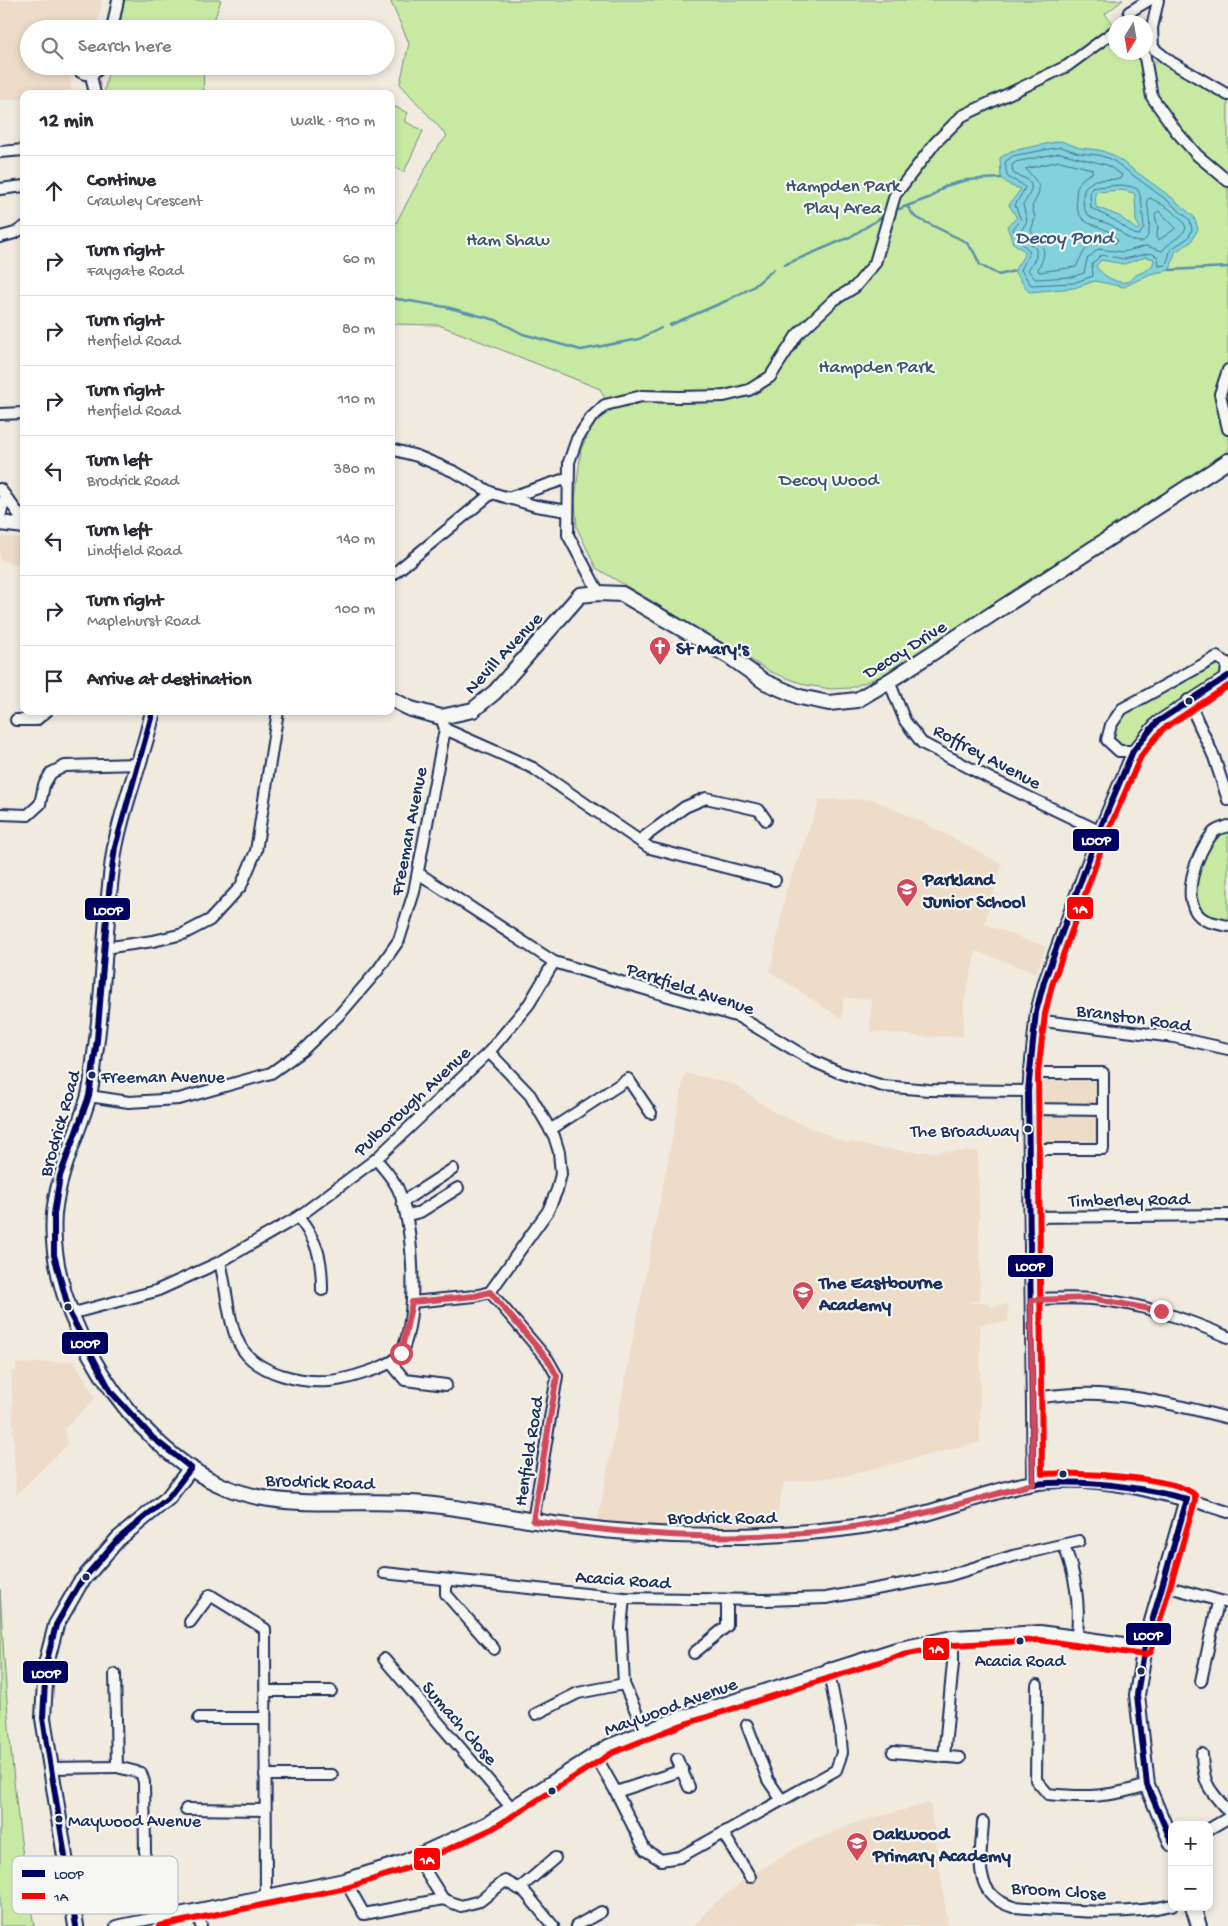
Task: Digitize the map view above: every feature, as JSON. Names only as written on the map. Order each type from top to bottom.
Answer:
[{"type":"street","points":[[114,20],[118,0]]},
{"type":"street","points":[[1129,12],[1149,0]]},
{"type":"street","points":[[1158,0],[1152,28],[1153,48],[1171,62],[1228,95]]},
{"type":"street","points":[[599,593],[568,534],[569,462],[577,439],[591,418],[606,405],[642,396],[679,398],[724,396],[749,390],[770,377],[797,334],[834,300],[855,287],[876,263],[894,195],[935,143],[962,116],[1067,66],[1108,36]]},
{"type":"street","points":[[1145,60],[1152,97],[1176,131],[1197,155],[1228,182]]},
{"type":"street","points":[[91,75],[95,90]]},
{"type":"street","points":[[0,152],[20,150]]},
{"type":"street","points":[[0,188],[20,186]]},
{"type":"street","points":[[0,237],[20,230]]},
{"type":"street","points":[[1228,370],[1220,394],[1228,428]]},
{"type":"street","points":[[0,414],[20,413]]},
{"type":"street","points":[[395,450],[417,456],[455,472],[492,493],[536,506],[568,511]]},
{"type":"street","name":"Decoy Drive","points":[[580,595],[599,593],[622,594],[730,657],[765,682],[800,697],[829,703],[857,700],[1228,461]]},
{"type":"street","points":[[508,498],[568,478]]},
{"type":"street","points":[[0,517],[2,493]]},
{"type":"street","points":[[2,493],[20,517]]},
{"type":"street","points":[[395,574],[403,569],[430,542],[492,493]]},
{"type":"street","points":[[0,523],[20,526]]},
{"type":"street","name":"Nevill Avenue","points":[[443,723],[473,710],[494,692],[580,595]]},
{"type":"street","points":[[1033,1484],[1028,1091],[1035,1020],[1044,982],[1099,831],[1133,751],[1157,722],[1227,676],[1228,663],[1217,657],[1122,709],[1111,725],[1107,740],[1119,751],[1133,751]]},
{"type":"street","name":"Roffrey Avenue","points":[[889,681],[905,721],[922,743],[991,779],[1099,831]]},
{"type":"street","points":[[1188,700],[1214,757],[1228,800]]},
{"type":"street","points":[[395,701],[533,768],[650,848],[775,880]]},
{"type":"street","points":[[16,720],[36,720],[42,715]]},
{"type":"street","name":"Brodrick Road","points":[[153,715],[115,847],[104,948],[97,1040],[89,1096],[60,1176],[54,1214],[54,1255],[70,1314],[111,1392],[153,1438],[191,1468],[223,1486],[245,1494],[265,1498],[313,1502],[423,1504],[533,1521],[664,1536],[770,1536],[842,1529],[911,1516],[1033,1484],[1060,1480],[1101,1481],[1139,1486],[1228,1512]]},
{"type":"street","points":[[104,948],[153,942],[183,934],[210,920],[241,886],[256,850],[277,715]]},
{"type":"street","name":"Freeman Avenue","points":[[89,1096],[129,1102],[179,1099],[270,1073],[303,1050],[341,1013],[378,970],[399,940],[418,873],[443,723]]},
{"type":"street","points":[[0,814],[28,815],[40,804],[44,785],[51,773],[64,766],[139,764]]},
{"type":"street","points":[[640,840],[685,807],[706,798],[759,810],[766,820]]},
{"type":"street","points":[[1228,826],[1215,831],[1200,854],[1191,883],[1191,902],[1204,920],[1228,926]]},
{"type":"street","name":"Parkfield Avenue","points":[[418,873],[554,962],[739,1017],[813,1062],[838,1072],[883,1086],[929,1090],[1028,1091]]},
{"type":"street","name":"Pulborough Avenue","points":[[70,1314],[156,1291],[220,1262],[298,1217],[376,1158],[489,1052],[529,1004],[554,962]]},
{"type":"street","name":"Branston Road","points":[[1035,1020],[1174,1037],[1228,1049]]},
{"type":"street","points":[[412,1302],[475,1296],[490,1292],[548,1211],[558,1190],[561,1174],[559,1152],[550,1130],[530,1095],[489,1052]]},
{"type":"street","points":[[1029,1073],[1103,1073],[1103,1149],[1029,1149]]},
{"type":"street","points":[[550,1130],[628,1079],[650,1113]]},
{"type":"street","points":[[1029,1109],[1103,1110]]},
{"type":"street","points":[[220,1262],[233,1329],[243,1350],[267,1370],[303,1380],[329,1381],[363,1374],[391,1363],[401,1353],[412,1302],[412,1259],[408,1215],[398,1188],[376,1158]]},
{"type":"street","points":[[402,1202],[453,1169]]},
{"type":"street","points":[[408,1215],[420,1212],[458,1188]]},
{"type":"street","name":"Timberley Road","points":[[1030,1217],[1228,1215]]},
{"type":"street","points":[[298,1217],[312,1235],[320,1256],[322,1290]]},
{"type":"street","name":"Henfield Road","points":[[490,1292],[548,1360],[557,1376],[533,1521]]},
{"type":"street","points":[[1031,1300],[1091,1298],[1126,1304],[1177,1316],[1228,1337]]},
{"type":"street","points":[[391,1363],[405,1380],[446,1385]]},
{"type":"street","points":[[1033,1398],[1072,1394],[1109,1395],[1144,1399],[1228,1418]]},
{"type":"street","points":[[64,1856],[43,1718],[46,1664],[56,1625],[80,1582],[118,1539],[168,1498],[191,1468]]},
{"type":"street","points":[[1168,1835],[1146,1785],[1137,1695],[1145,1646],[1187,1499]]},
{"type":"street","name":"Acacia Road","points":[[384,1573],[624,1598],[727,1600],[826,1598],[947,1576],[1013,1556],[1064,1546],[1079,1541]]},
{"type":"street","points":[[1064,1546],[1074,1569],[1079,1611],[1077,1635]]},
{"type":"street","points":[[446,1580],[446,1594],[494,1649]]},
{"type":"street","points":[[1161,1585],[1223,1603],[1210,1669],[1201,1681]]},
{"type":"street","points":[[190,1622],[210,1595],[265,1629],[264,1810],[266,1896]]},
{"type":"street","points":[[624,1598],[621,1628],[624,1684],[644,1730]]},
{"type":"street","points":[[694,1653],[727,1626],[727,1600]]},
{"type":"street","name":"Maywood Avenue","points":[[178,1914],[344,1879],[416,1856],[457,1838],[511,1807],[608,1744],[828,1668],[896,1648],[953,1636],[1040,1631],[1145,1646]]},
{"type":"street","points":[[944,1757],[953,1672],[953,1636]]},
{"type":"street","name":"Sumach Close","points":[[384,1659],[511,1807]]},
{"type":"street","points":[[594,1753],[645,1850],[661,1860],[680,1857],[836,1770],[842,1753],[840,1729],[828,1668]]},
{"type":"street","points":[[116,1674],[117,1767]]},
{"type":"street","points":[[536,1714],[578,1693],[624,1684]]},
{"type":"street","points":[[1037,1685],[1036,1780],[1048,1794],[1097,1797],[1120,1794],[1146,1785]]},
{"type":"street","points":[[266,1691],[331,1691]]},
{"type":"street","points":[[199,1718],[265,1718]]},
{"type":"street","points":[[747,1725],[768,1780],[781,1799]]},
{"type":"street","points":[[893,1752],[960,1758]]},
{"type":"street","points":[[1202,1754],[1203,1775],[1211,1792],[1228,1811]]},
{"type":"street","points":[[677,1759],[689,1786]]},
{"type":"street","points":[[50,1768],[117,1767],[141,1773],[144,1782],[145,1852]]},
{"type":"street","points":[[616,1792],[683,1770]]},
{"type":"street","points":[[265,1774],[332,1775]]},
{"type":"street","points":[[186,1809],[264,1810]]},
{"type":"street","points":[[1213,1827],[1228,1818]]},
{"type":"street","name":"Broom Close","points":[[983,1822],[982,1877],[985,1887],[1001,1903],[1014,1907],[1116,1911],[1150,1910],[1168,1905]]},
{"type":"street","points":[[723,1833],[750,1878]]},
{"type":"street","points":[[416,1856],[443,1899]]},
{"type":"street","points":[[519,1889],[555,1858]]},
{"type":"street","points":[[344,1879],[364,1914],[443,1899],[461,1906],[471,1904],[480,1901],[504,1881],[526,1892],[552,1926]]},
{"type":"street","points":[[198,1910],[201,1926]]},
{"type":"street","points":[[1194,1911],[1199,1926]]},
{"type":"street","points":[[576,1926],[601,1912]]},
{"type":"street","name":"Maywood Avenue","points":[[116,1926],[178,1914]]},
{"type":"shaded area","points":[[0,0],[102,0],[98,20],[20,20],[20,75],[70,75],[71,90],[20,90],[20,99],[0,100]]},
{"type":"shaded area","points":[[0,536],[20,538],[20,565],[0,560]]},
{"type":"shaded area","name":"Parkland Junior School","points":[[872,799],[926,824],[1002,864],[984,924],[1046,947],[1036,973],[976,951],[964,1002],[963,1036],[925,1037],[870,1031],[872,999],[843,998],[842,1019],[769,971],[786,891],[820,800]]},
{"type":"shaded area","name":"The Eastbourne Academy","points":[[685,1073],[734,1084],[775,1113],[849,1144],[850,1142],[877,1148],[917,1152],[978,1151],[980,1301],[971,1301],[970,1303],[989,1303],[990,1307],[1008,1304],[1008,1322],[980,1324],[980,1442],[844,1476],[784,1482],[775,1523],[778,1532],[596,1529]]},
{"type":"shaded area","name":"The Broadway","points":[[1100,1076],[1102,1145],[1038,1147],[1037,1077]]},
{"type":"shaded area","points":[[75,1361],[95,1398],[64,1429],[68,1444],[16,1495],[11,1371],[17,1371],[16,1364]]},
{"type":"shaded area","name":"Oakwood Primary Academy","points":[[930,1803],[948,1926],[694,1926],[713,1905],[744,1880],[800,1846],[858,1822]]},
{"type":"green space","points":[[124,0],[221,0],[214,20],[121,20]]},
{"type":"green space","name":"Hampden Park","points":[[390,0],[1123,0],[1105,14],[1108,18],[1108,60],[1153,60],[1228,99],[1228,453],[887,674],[850,688],[831,689],[806,685],[771,672],[596,568],[577,528],[575,500],[581,449],[594,423],[611,411],[600,389],[439,325],[395,324],[395,225],[435,151],[447,136],[400,84],[409,43]]},
{"type":"green space","points":[[107,75],[203,75],[204,90],[105,90]]},
{"type":"green space","points":[[395,107],[408,113],[404,121],[423,131],[404,172],[395,168]]},
{"type":"green space","points":[[1217,657],[1227,663],[1226,677],[1157,722],[1133,751],[1107,740],[1122,709]]},
{"type":"green space","points":[[1228,826],[1228,926],[1204,920],[1191,902],[1197,869],[1204,847],[1218,831]]},
{"type":"green space","points":[[0,1589],[12,1758],[23,1856],[12,1856],[12,1914],[32,1914],[34,1926],[0,1926]]},
{"type":"water","name":"Decoy Pond","points":[[1061,141],[1080,148],[1099,150],[1113,155],[1171,197],[1194,217],[1198,229],[1191,242],[1175,252],[1170,270],[1150,274],[1124,287],[1095,281],[1074,288],[1029,292],[1014,271],[1026,252],[1013,243],[1007,226],[1017,218],[1009,205],[1021,189],[1011,186],[1001,178],[1000,158],[1011,151]],"holes":[[[1121,190],[1134,193],[1136,221],[1140,228],[1137,230],[1119,216],[1096,207],[1095,192]],[[1146,257],[1154,259],[1151,268],[1125,282],[1111,279],[1096,266],[1101,260],[1124,264]]]},
{"type":"waterway","points":[[899,209],[931,197],[945,186],[967,180],[1001,178]]},
{"type":"waterway","points":[[907,206],[915,217],[966,242],[974,252],[980,265],[999,275],[1014,271]]},
{"type":"waterway","points":[[784,265],[850,237],[882,217]]},
{"type":"waterway","points":[[1170,270],[1228,267]]},
{"type":"waterway","points":[[670,325],[753,287],[774,269]]},
{"type":"waterway","points":[[395,299],[446,307],[496,320],[523,334],[581,350],[639,339],[661,328]]},
{"type":"transit line","name":"LOOP","points":[[1033,1484],[1028,1091],[1036,1012],[1044,982],[1099,831],[1133,751],[1157,722],[1228,676]]},
{"type":"transit line","name":"1A","points":[[159,1926],[346,1888],[405,1869],[492,1829],[612,1753],[682,1725],[898,1656],[954,1645],[1040,1640],[1144,1655],[1151,1652],[1195,1501],[1195,1495],[1167,1483],[1146,1479],[1098,1475],[1042,1474],[1038,1073],[1045,1014],[1052,985],[1107,834],[1141,756],[1163,729],[1228,686]]},
{"type":"transit line","name":"LOOP","points":[[152,715],[115,847],[109,892],[97,1040],[89,1096],[60,1176],[54,1214],[54,1255],[70,1314],[111,1392],[153,1438],[191,1468]]},
{"type":"transit line","name":"LOOP","points":[[65,1856],[43,1718],[46,1664],[56,1625],[80,1583],[118,1539],[168,1498],[191,1468]]},
{"type":"transit line","name":"LOOP","points":[[1033,1484],[1092,1483],[1149,1490],[1187,1499]]},
{"type":"transit line","name":"LOOP","points":[[1168,1834],[1147,1785],[1137,1695],[1145,1646],[1187,1499]]},
{"type":"transit line","name":"LOOP","points":[[74,1914],[76,1926]]},
{"type":"place","name":"St Mary's","points":[[660,666]]},
{"type":"place","name":"Parkland Junior School","points":[[907,908]]},
{"type":"place","name":"Freeman Avenue","points":[[92,1075]]},
{"type":"place","name":"The Broadway","points":[[1028,1129]]},
{"type":"place","name":"The Eastbourne Academy","points":[[803,1311]]},
{"type":"place","name":"Acacia Road","points":[[1020,1641]]},
{"type":"place","name":"Maywood Avenue","points":[[59,1819]]},
{"type":"place","name":"Oakwood Primary Academy","points":[[857,1862]]},
{"type":"route","points":[[401,1353],[412,1302],[475,1296],[490,1292],[548,1360],[557,1376],[533,1521],[664,1536],[770,1536],[842,1529],[920,1515],[1033,1484],[1031,1300],[1091,1298],[1161,1311]]},
{"type":"park label","name":"Hampden Park Play Area","points":[[843,195]]},
{"type":"park label","name":"Ham Shaw","points":[[508,238]]},
{"type":"park label","name":"Decoy Wood","points":[[829,478]]}]
